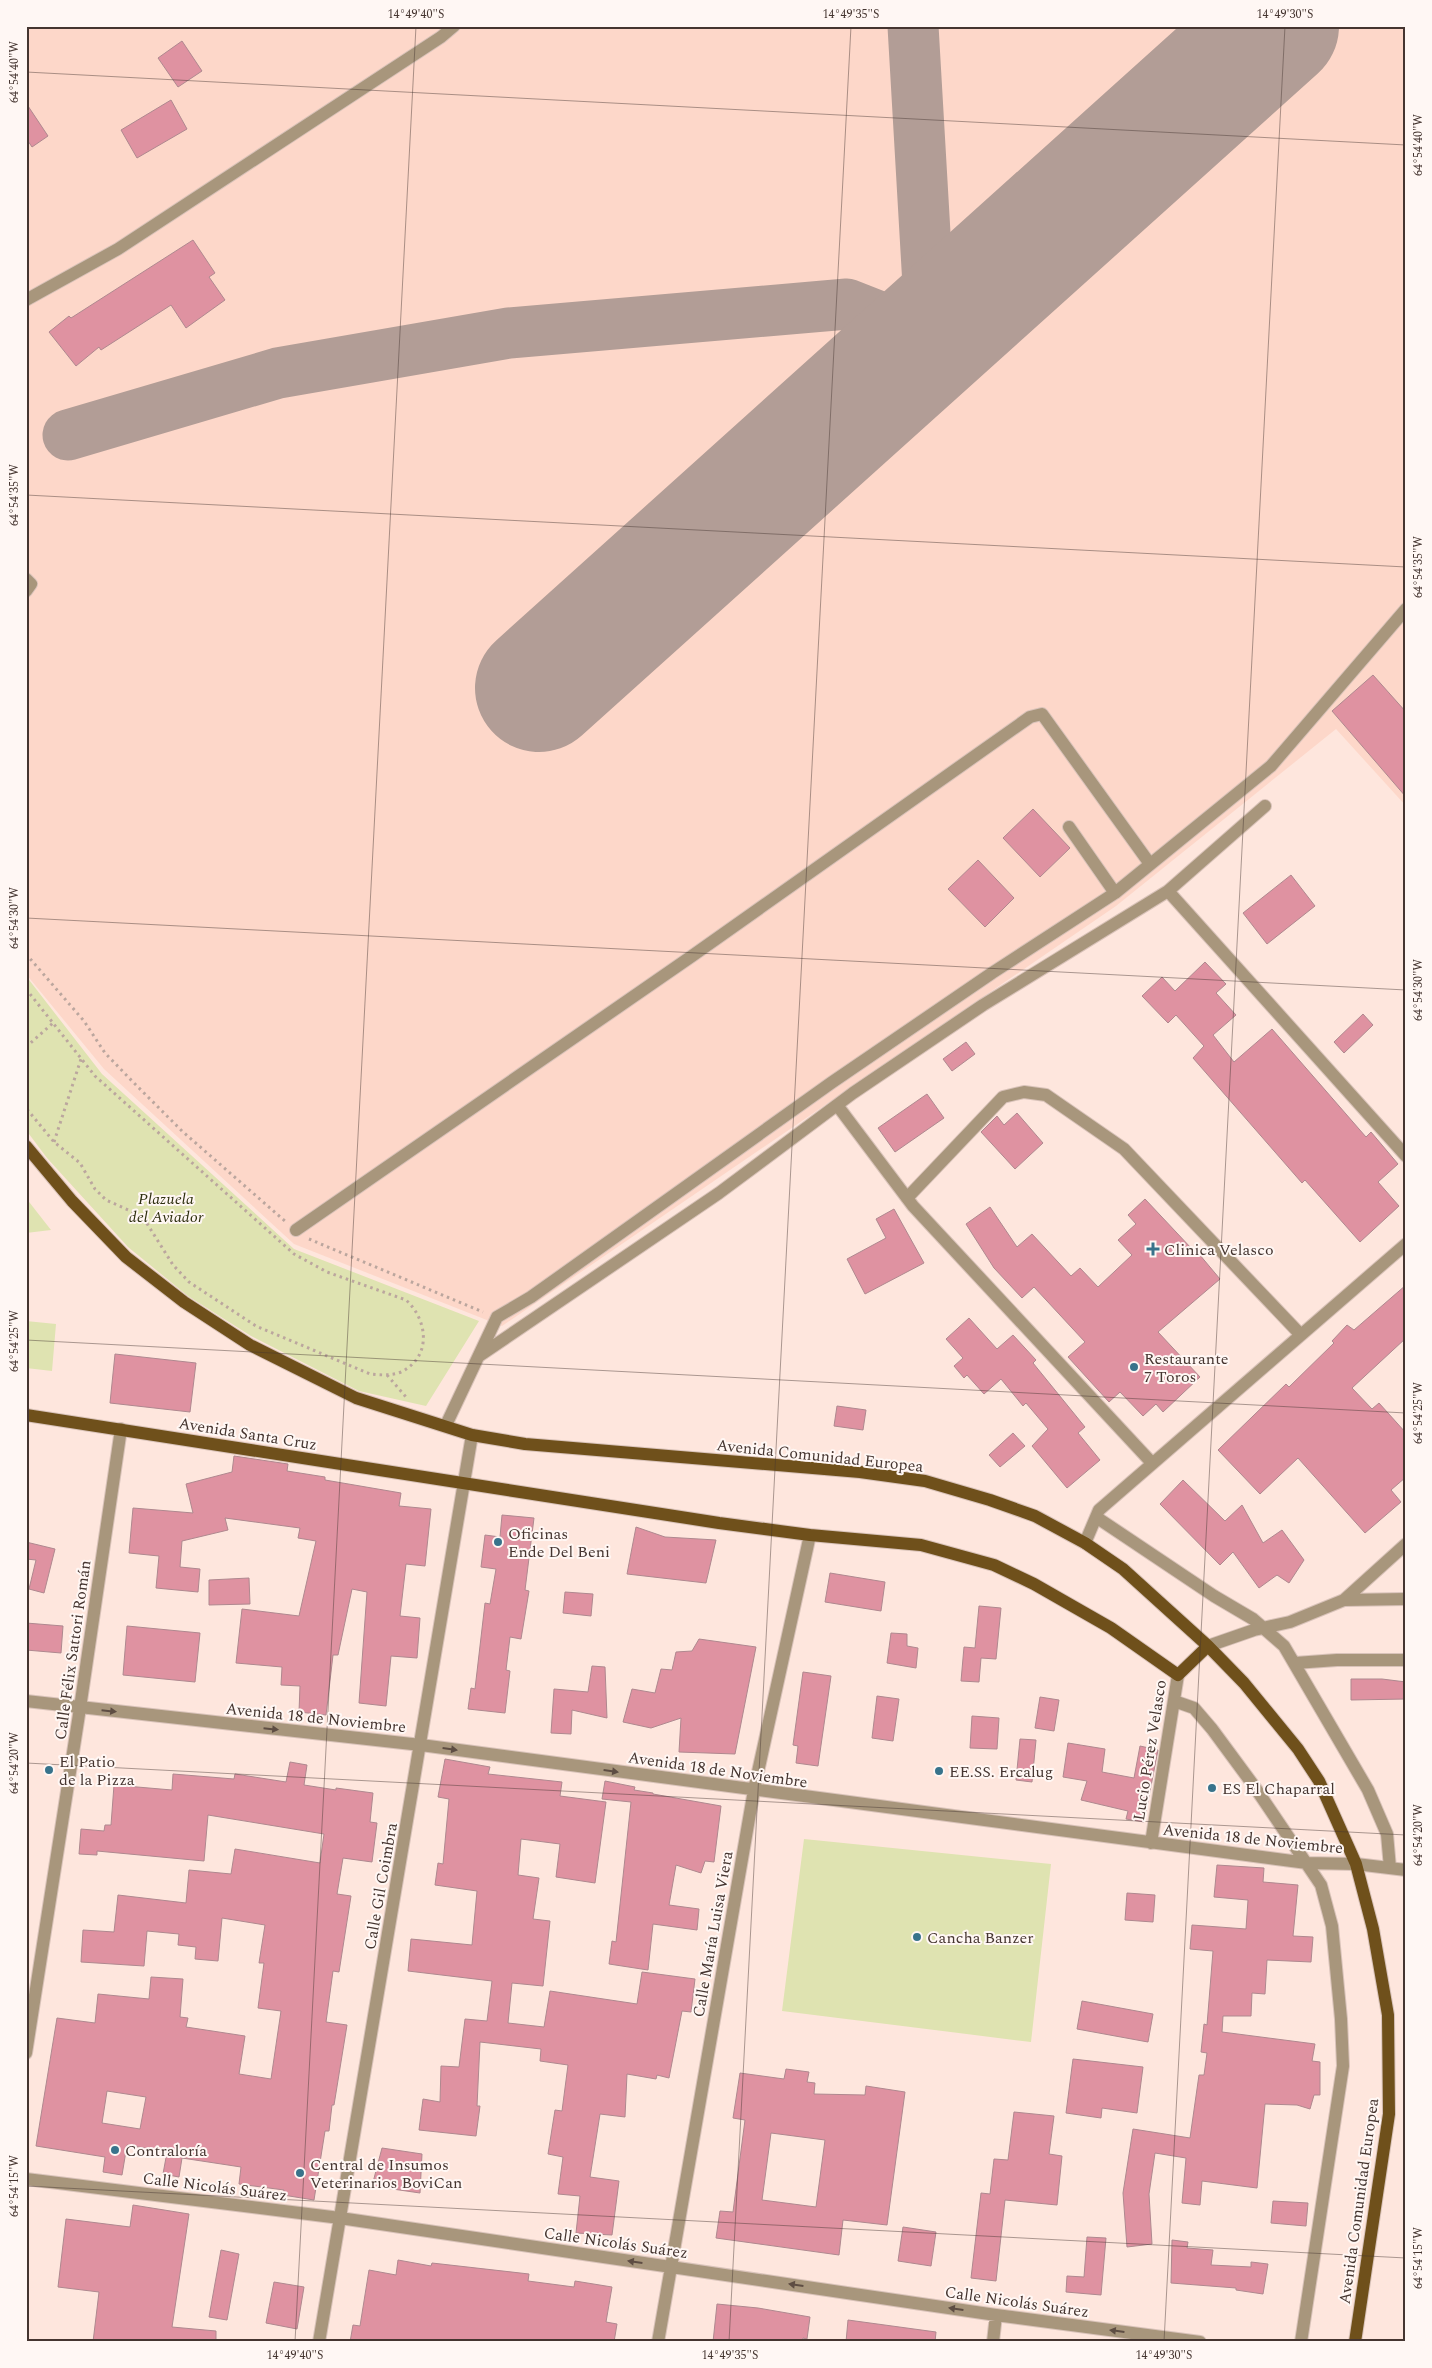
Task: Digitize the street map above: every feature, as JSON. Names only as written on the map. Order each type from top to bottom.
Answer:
[{"type":"main road","name":"Avenida Comunidad Europea","points":[[26,1146],[72,1201],[126,1257],[184,1302],[250,1345],[356,1398],[446,1425],[472,1435],[525,1444],[860,1472],[925,1481],[990,1500],[1035,1516],[1085,1543],[1124,1570],[1208,1646],[1244,1683],[1298,1749],[1318,1782],[1356,1864],[1373,1929],[1388,2015],[1389,2114],[1355,2342]]},
{"type":"main road","name":"Avenida Santa Cruz","points":[[26,1416],[121,1429],[464,1485],[810,1535],[865,1538],[921,1546],[994,1565],[1034,1584],[1111,1628],[1178,1674]]},
{"type":"main road","name":"Lucio Pérez Velasco","points":[[1178,1674],[1208,1646]]},
{"type":"street","points":[[27,299],[118,249],[441,37],[454,26]]},
{"type":"street","points":[[26,579],[31,584],[26,591]]},
{"type":"street","points":[[446,1425],[496,1318],[531,1297],[831,1083],[992,973],[1115,893],[1271,766],[1406,609]]},
{"type":"street","points":[[296,1230],[1036,715],[1042,714],[1150,864]]},
{"type":"street","points":[[479,1356],[719,1193],[837,1105],[982,1005],[1168,891],[1265,806]]},
{"type":"street","points":[[1069,827],[1115,893]]},
{"type":"street","points":[[1168,891],[1406,1156]]},
{"type":"street","points":[[907,1198],[1003,1097],[1024,1092],[1046,1095],[1124,1149],[1300,1334]]},
{"type":"street","points":[[837,1105],[907,1198],[1152,1463]]},
{"type":"street","points":[[1085,1543],[1099,1510],[1406,1244]]},
{"type":"street","name":"Calle Félix Sattori Román","points":[[26,2053],[121,1429]]},
{"type":"street","name":"Calle Gil Coimbra","points":[[319,2342],[472,1435]]},
{"type":"street","points":[[1096,1518],[1214,1596],[1253,1619],[1284,1646],[1368,1790],[1387,1834],[1390,1868]]},
{"type":"street","name":"Calle María Luisa Viera","points":[[658,2342],[754,1790],[810,1535]]},
{"type":"street","points":[[1208,1646],[1263,1628],[1290,1622],[1344,1600],[1406,1544]]},
{"type":"street","points":[[1344,1600],[1406,1599]]},
{"type":"street","points":[[1295,1663],[1336,1660],[1406,1660]]},
{"type":"street","name":"Lucio Pérez Velasco","points":[[1151,1843],[1178,1674]]},
{"type":"street","points":[[1174,1700],[1194,1708],[1212,1729],[1307,1863],[1321,1885],[1332,1926],[1341,2019],[1343,2066],[1301,2342]]},
{"type":"street","name":"Avenida 18 de Noviembre","points":[[26,1702],[421,1745],[1307,1863],[1356,1864],[1406,1870]]},
{"type":"street","name":"Calle Nicolás Suárez","points":[[26,2179],[340,2218],[996,2316],[1200,2342]]},
{"type":"street","points":[[993,2342],[996,2316]]},
{"type":"path","points":[[26,954],[84,1021],[105,1053],[134,1083],[221,1167],[296,1230],[311,1240],[496,1318]]},
{"type":"path","points":[[26,989],[95,1076],[294,1254],[327,1272],[406,1300],[421,1319],[424,1335],[421,1349],[416,1359],[400,1372],[387,1375],[370,1374],[256,1326],[189,1282],[173,1265],[146,1222],[133,1212],[106,1200],[95,1189],[80,1163],[54,1142],[26,1108]]},
{"type":"path","points":[[26,1047],[53,1023]]},
{"type":"path","points":[[54,1142],[82,1058]]},
{"type":"shaded area","points":[[26,26],[1406,26],[1406,806],[1336,729],[1116,906],[502,1326],[294,1244],[104,1069],[26,974]]},
{"type":"green space","name":"Plazuela del Aviador","points":[[26,976],[102,1074],[294,1249],[479,1321],[426,1406],[359,1391],[251,1336],[188,1296],[128,1247],[47,1158],[26,1130]]},
{"type":"green space","points":[[26,1198],[51,1230],[26,1233]]},
{"type":"green space","points":[[26,1321],[56,1324],[52,1371],[26,1368]]},
{"type":"green space","name":"Cancha Banzer","points":[[804,1839],[1051,1864],[1031,2042],[782,2011]]},
{"type":"building","points":[[182,41],[202,71],[178,87],[158,58]]},
{"type":"building","points":[[171,100],[187,129],[137,158],[121,130]]},
{"type":"building","points":[[26,103],[48,136],[32,147],[26,138]]},
{"type":"building","points":[[193,240],[215,273],[209,277],[225,300],[186,328],[171,305],[101,350],[99,347],[76,366],[49,332],[69,316],[71,318]]},
{"type":"building","points":[[1373,675],[1406,712],[1406,797],[1332,711]]},
{"type":"building","points":[[1033,809],[1070,848],[1040,877],[1003,838]]},
{"type":"building","points":[[978,860],[1014,898],[985,927],[948,889]]},
{"type":"building","points":[[1291,875],[1315,906],[1267,944],[1243,913]]},
{"type":"building","points":[[1205,962],[1226,984],[1216,993],[1236,1015],[1213,1035],[1234,1062],[1272,1029],[1366,1137],[1371,1132],[1398,1164],[1378,1182],[1399,1206],[1360,1242],[1305,1180],[1302,1183],[1193,1058],[1204,1046],[1176,1015],[1168,1023],[1142,996],[1162,977],[1175,991]]},
{"type":"building","points":[[1363,1014],[1373,1025],[1344,1053],[1334,1042]]},
{"type":"building","points":[[966,1042],[975,1054],[952,1071],[943,1059]]},
{"type":"building","points":[[927,1094],[944,1118],[895,1152],[878,1128]]},
{"type":"building","points":[[1017,1113],[1043,1143],[1015,1169],[981,1132],[997,1116],[1004,1125]]},
{"type":"building","points":[[1145,1199],[1192,1249],[1194,1248],[1220,1279],[1158,1332],[1200,1377],[1163,1412],[1156,1404],[1143,1416],[1120,1392],[1109,1402],[1068,1357],[1085,1342],[1034,1287],[1022,1298],[994,1268],[966,1224],[990,1207],[1017,1247],[1032,1234],[1071,1276],[1080,1268],[1098,1287],[1132,1255],[1118,1240],[1136,1224],[1128,1215]]},
{"type":"building","points":[[894,1209],[924,1263],[865,1294],[847,1259],[886,1238],[876,1219]]},
{"type":"building","points":[[1406,1285],[1406,1338],[1352,1388],[1372,1409],[1379,1403],[1406,1433],[1406,1477],[1391,1490],[1401,1502],[1365,1533],[1298,1458],[1260,1494],[1218,1450],[1286,1384],[1289,1387],[1334,1343],[1332,1341],[1347,1325],[1354,1330]]},
{"type":"building","points":[[969,1318],[997,1349],[1013,1335],[1036,1360],[1033,1363],[1085,1427],[1078,1433],[1100,1460],[1067,1488],[1032,1446],[1048,1429],[1026,1403],[1023,1406],[1001,1379],[984,1394],[967,1375],[964,1378],[954,1366],[963,1358],[946,1339]]},
{"type":"building","points":[[115,1354],[196,1363],[190,1412],[110,1403]]},
{"type":"building","points":[[837,1406],[866,1410],[863,1430],[834,1426]]},
{"type":"building","points":[[1013,1433],[1025,1446],[1000,1467],[989,1455]]},
{"type":"building","points":[[234,1456],[288,1464],[287,1471],[325,1477],[325,1480],[401,1493],[399,1506],[431,1509],[425,1566],[406,1564],[400,1616],[420,1618],[417,1658],[391,1656],[386,1706],[359,1703],[367,1592],[352,1589],[338,1655],[333,1655],[326,1715],[299,1712],[300,1686],[281,1685],[282,1667],[236,1663],[242,1609],[299,1616],[316,1541],[298,1538],[300,1528],[225,1518],[228,1530],[182,1541],[180,1567],[200,1569],[198,1592],[156,1588],[159,1556],[129,1553],[133,1508],[193,1513],[186,1484],[232,1472]]},
{"type":"building","points":[[1183,1480],[1225,1521],[1242,1505],[1263,1543],[1282,1530],[1304,1560],[1289,1583],[1277,1575],[1259,1588],[1233,1552],[1220,1565],[1160,1504]]},
{"type":"building","points":[[502,1515],[534,1518],[525,1590],[529,1591],[521,1639],[510,1637],[506,1670],[510,1671],[505,1713],[468,1709],[471,1688],[475,1689],[485,1603],[490,1604],[496,1569],[481,1567],[485,1535],[500,1537]]},
{"type":"building","points":[[636,1527],[665,1537],[716,1540],[706,1583],[627,1574]]},
{"type":"building","points":[[26,1542],[55,1549],[44,1593],[29,1589],[36,1560],[26,1559]]},
{"type":"building","points":[[830,1573],[885,1582],[881,1611],[825,1602]]},
{"type":"building","points":[[249,1578],[250,1604],[209,1605],[209,1580]]},
{"type":"building","points":[[565,1592],[593,1594],[591,1616],[563,1613]]},
{"type":"building","points":[[979,1606],[1001,1608],[996,1659],[981,1658],[979,1682],[961,1681],[964,1647],[975,1648]]},
{"type":"building","points":[[26,1623],[63,1626],[61,1653],[26,1650]]},
{"type":"building","points":[[127,1626],[200,1633],[195,1682],[123,1675]]},
{"type":"building","points":[[891,1633],[907,1634],[907,1646],[918,1648],[916,1668],[887,1663]]},
{"type":"building","points":[[699,1639],[756,1647],[735,1754],[679,1752],[681,1718],[651,1728],[623,1722],[632,1689],[655,1693],[661,1669],[672,1670],[676,1652],[692,1651]]},
{"type":"building","points":[[592,1666],[605,1667],[607,1718],[572,1710],[571,1734],[551,1733],[554,1689],[588,1692]]},
{"type":"building","points":[[803,1672],[831,1676],[818,1766],[796,1763],[798,1746],[793,1745]]},
{"type":"building","points":[[1351,1679],[1382,1679],[1406,1682],[1406,1699],[1351,1700]]},
{"type":"building","points":[[877,1696],[899,1699],[893,1741],[872,1738]]},
{"type":"building","points":[[1040,1697],[1059,1700],[1054,1731],[1035,1728]]},
{"type":"building","points":[[972,1716],[999,1718],[997,1749],[970,1748]]},
{"type":"building","points":[[1020,1739],[1036,1740],[1032,1782],[1016,1780]]},
{"type":"building","points":[[1068,1743],[1105,1749],[1102,1772],[1134,1778],[1140,1746],[1158,1750],[1144,1822],[1126,1819],[1128,1811],[1081,1800],[1087,1781],[1063,1777]]},
{"type":"building","points":[[445,1759],[490,1767],[488,1774],[562,1782],[560,1796],[606,1802],[595,1883],[556,1877],[560,1844],[521,1839],[518,1875],[539,1878],[533,1919],[550,1921],[543,1986],[512,1983],[508,2023],[544,2027],[550,1991],[637,2004],[642,1972],[695,1979],[691,2012],[682,2011],[669,2078],[657,2075],[656,2079],[627,2074],[625,2117],[600,2114],[590,2177],[619,2181],[612,2235],[576,2233],[580,2196],[558,2194],[563,2157],[548,2154],[555,2110],[562,2111],[568,2065],[540,2061],[541,2049],[480,2042],[477,2106],[480,2106],[476,2136],[419,2130],[423,2099],[440,2102],[441,2066],[459,2067],[465,2019],[487,2021],[492,1981],[408,1971],[411,1939],[472,1945],[477,1891],[435,1885],[438,1863],[443,1864],[449,1799],[438,1797]]},
{"type":"building","points":[[290,1762],[307,1765],[304,1785],[373,1793],[370,1822],[377,1823],[372,1862],[343,1858],[337,1894],[351,1896],[339,1972],[333,1971],[326,2022],[347,2025],[334,2105],[332,2105],[329,2131],[325,2131],[314,2200],[283,2195],[284,2190],[239,2184],[241,2167],[182,2158],[179,2177],[163,2174],[167,2152],[127,2145],[122,2175],[103,2172],[105,2157],[36,2146],[57,2018],[95,2023],[98,1994],[149,1999],[151,1977],[183,1979],[180,2017],[188,2018],[186,2027],[245,2036],[239,2074],[271,2079],[281,2011],[258,2008],[264,1963],[259,1963],[265,1925],[222,1918],[218,1961],[195,1959],[196,1947],[178,1945],[179,1934],[147,1931],[144,1966],[81,1962],[83,1930],[114,1932],[118,1895],[186,1903],[189,1870],[231,1874],[235,1849],[320,1863],[324,1834],[208,1815],[204,1861],[97,1851],[97,1855],[79,1854],[81,1829],[104,1831],[105,1825],[111,1825],[114,1785],[172,1790],[173,1774],[234,1779],[235,1774],[286,1782]],"holes":[[[107,2091],[146,2097],[140,2129],[102,2123]]]},
{"type":"building","points":[[605,1781],[635,1787],[634,1790],[721,1806],[714,1862],[705,1861],[701,1873],[676,1865],[669,1905],[699,1909],[697,1930],[653,1924],[648,1970],[609,1964],[612,1941],[616,1942],[631,1802],[602,1799]]},
{"type":"building","points":[[1217,1865],[1264,1868],[1263,1882],[1298,1885],[1293,1936],[1313,1937],[1311,1962],[1267,1960],[1265,1994],[1252,1993],[1251,2016],[1223,2016],[1222,2032],[1315,2044],[1312,2061],[1320,2062],[1320,2095],[1314,2095],[1310,2109],[1297,2105],[1265,2104],[1257,2188],[1202,2181],[1200,2205],[1182,2203],[1186,2158],[1155,2153],[1149,2194],[1152,2244],[1127,2247],[1123,2193],[1133,2129],[1190,2138],[1199,2075],[1204,2075],[1207,2053],[1201,2052],[1204,2024],[1207,2025],[1213,1951],[1190,1949],[1192,1925],[1246,1929],[1248,1900],[1214,1897]]},
{"type":"building","points":[[1127,1893],[1155,1895],[1153,1922],[1125,1920]]},
{"type":"building","points":[[1082,2001],[1153,2014],[1148,2042],[1077,2029]]},
{"type":"building","points":[[1073,2059],[1143,2067],[1137,2113],[1102,2108],[1101,2118],[1066,2113]]},
{"type":"building","points":[[786,2069],[809,2072],[807,2082],[815,2083],[814,2094],[865,2095],[866,2086],[905,2092],[887,2225],[843,2220],[839,2255],[716,2238],[720,2211],[733,2212],[745,2120],[733,2118],[740,2073],[784,2079]],"holes":[[[771,2133],[825,2140],[816,2207],[762,2200]]]},
{"type":"building","points":[[1014,2112],[1054,2116],[1049,2154],[1062,2156],[1057,2205],[1005,2200],[996,2281],[971,2278],[981,2193],[990,2194],[994,2159],[1008,2160]]},
{"type":"building","points":[[382,2148],[422,2154],[420,2193],[372,2186]]},
{"type":"building","points":[[1273,2201],[1308,2203],[1306,2226],[1271,2223]]},
{"type":"building","points":[[133,2205],[189,2214],[172,2327],[216,2331],[216,2342],[93,2342],[99,2292],[58,2287],[66,2219],[130,2227]]},
{"type":"building","points":[[903,2227],[936,2232],[931,2266],[898,2261]]},
{"type":"building","points":[[1087,2237],[1106,2238],[1101,2295],[1066,2292],[1067,2276],[1084,2277]]},
{"type":"building","points":[[1172,2240],[1188,2242],[1187,2248],[1213,2250],[1211,2265],[1251,2267],[1251,2262],[1268,2264],[1263,2294],[1236,2290],[1236,2288],[1171,2283]]},
{"type":"building","points":[[221,2250],[239,2254],[227,2320],[209,2317]]},
{"type":"building","points":[[398,2260],[431,2266],[432,2263],[529,2274],[528,2281],[574,2287],[575,2281],[612,2287],[606,2322],[617,2324],[614,2342],[350,2342],[353,2325],[360,2326],[369,2270],[396,2275]]},
{"type":"building","points":[[274,2282],[304,2287],[297,2329],[266,2323]]},
{"type":"building","points":[[717,2304],[758,2308],[810,2317],[807,2339],[803,2338],[802,2342],[713,2342]]},
{"type":"building","points":[[848,2320],[936,2332],[935,2342],[846,2342]]},
{"type":"taxiway","points":[[68,435],[278,373],[509,333],[847,304],[931,337],[913,26]]},
{"type":"runway","points":[[539,688],[1275,26]]},
{"type":"place","name":"Clinica Velasco","points":[[1153,1249]]},
{"type":"place","name":"Restaurante 7 Toros","points":[[1134,1367]]},
{"type":"place","name":"Oficinas Ende Del Beni","points":[[498,1542]]},
{"type":"place","name":"El Patio de la Pizza","points":[[49,1770]]},
{"type":"place","name":"EE.SS. Ercalug","points":[[939,1771]]},
{"type":"place","name":"ES El Chaparral","points":[[1212,1788]]},
{"type":"place","name":"Cancha Banzer","points":[[917,1937]]},
{"type":"place","name":"Contraloría","points":[[115,2150]]},
{"type":"place","name":"Central de Insumos Veterinarios BoviCan","points":[[300,2173]]}]
